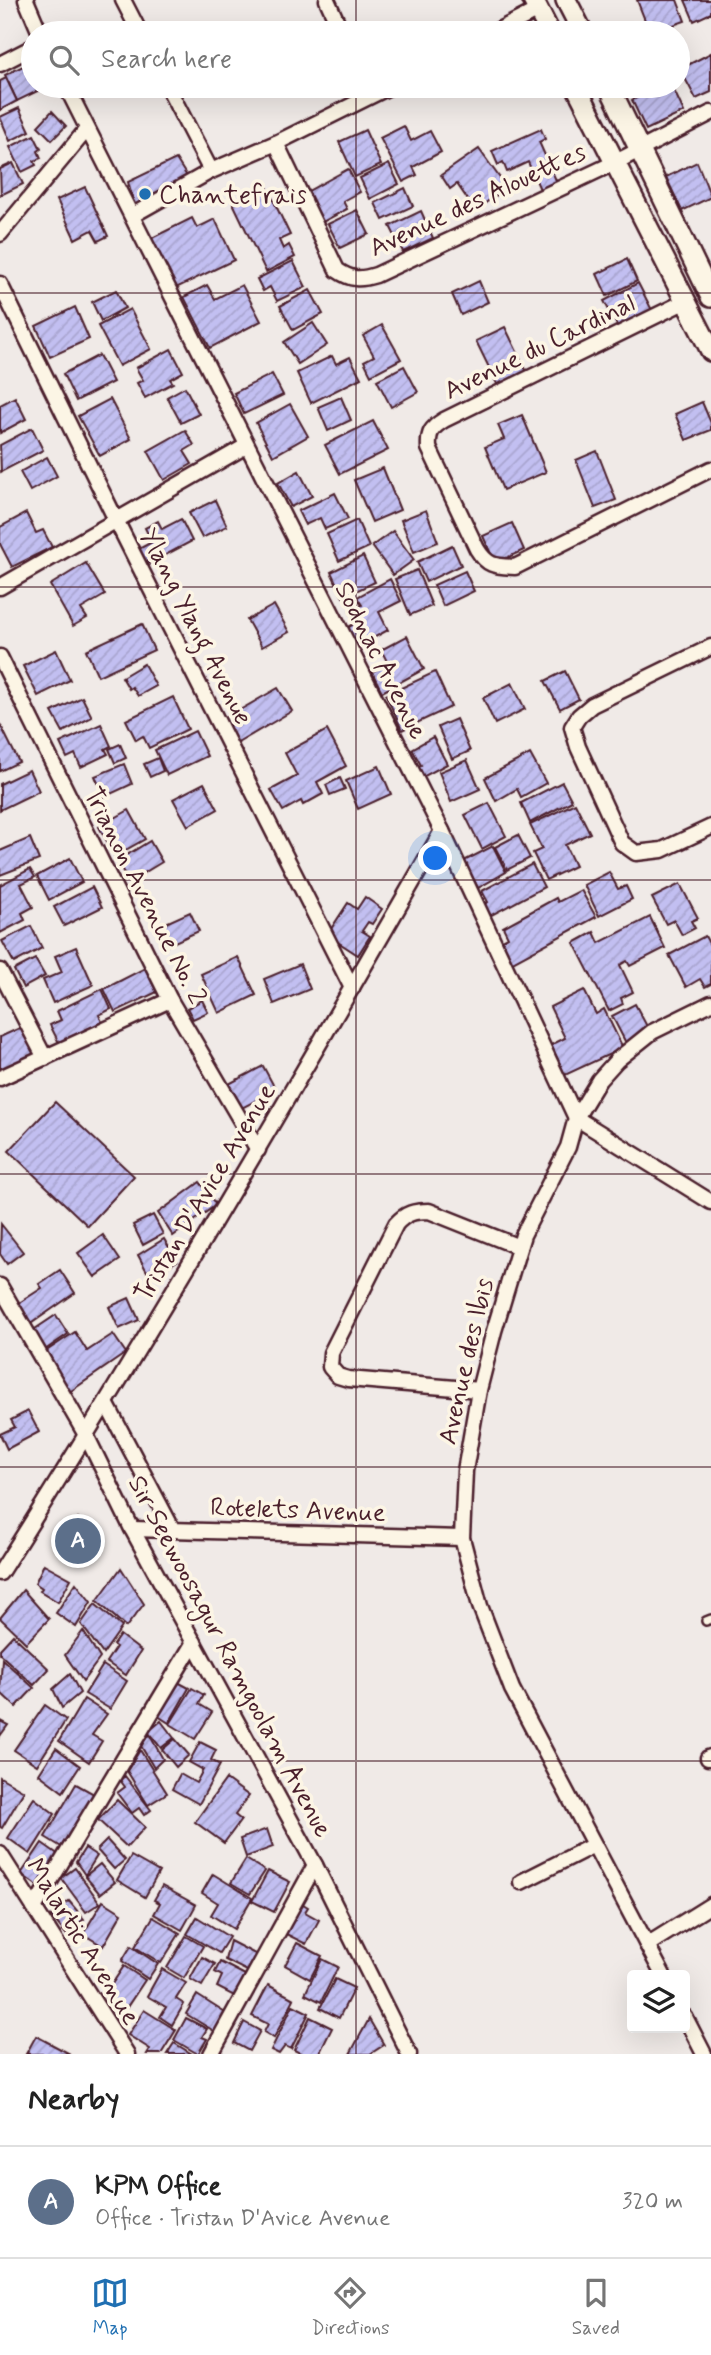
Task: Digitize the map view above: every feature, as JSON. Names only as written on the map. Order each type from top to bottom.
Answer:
[{"type":"main road","points":[[567,0],[577,21]]},
{"type":"main road","points":[[536,5],[544,21]]},
{"type":"main road","points":[[582,98],[711,351]]},
{"type":"main road","points":[[615,98],[710,293]]},
{"type":"street","points":[[26,0],[35,21]]},
{"type":"street","points":[[123,0],[134,21]]},
{"type":"street","points":[[327,0],[337,21]]},
{"type":"street","points":[[511,21],[536,5]]},
{"type":"street","points":[[0,64],[21,53]]},
{"type":"street","name":"Sodnac Avenue","points":[[72,98],[442,831],[576,1118]]},
{"type":"street","points":[[173,98],[211,171]]},
{"type":"street","points":[[132,215],[211,171],[276,143],[356,98]]},
{"type":"street","name":"Avenue des Alouettes","points":[[276,143],[337,271],[349,279],[376,275],[614,163],[711,113]]},
{"type":"street","points":[[0,234],[87,129]]},
{"type":"street","name":"Ylang Ylang Avenue","points":[[0,284],[352,988]]},
{"type":"street","name":"Avenue du Cardinal","points":[[686,301],[444,420],[432,427],[429,448],[477,550],[484,560],[495,566],[516,567],[711,469]]},
{"type":"street","points":[[0,587],[246,446]]},
{"type":"street","points":[[711,647],[592,705],[579,716],[572,727],[578,747],[622,843],[636,853],[662,850],[711,827]]},
{"type":"street","name":"Trianon Avenue No. 2","points":[[0,657],[170,1000],[258,1150]]},
{"type":"street","name":"Tristan D'Avice Avenue","points":[[0,1573],[258,1150],[442,831]]},
{"type":"street","points":[[0,971],[45,1058]]},
{"type":"street","points":[[0,1078],[170,1000]]},
{"type":"street","name":"Avenue des Ibis","points":[[660,1970],[512,1689],[480,1606],[462,1538],[465,1471],[479,1390],[519,1247],[568,1147],[576,1118],[599,1080],[617,1060],[652,1032],[711,1003]]},
{"type":"street","points":[[576,1118],[657,1171],[711,1202]]},
{"type":"street","points":[[479,1390],[348,1379],[338,1376],[330,1367],[331,1353],[396,1224],[403,1217],[414,1211],[429,1211],[519,1247]]},
{"type":"street","name":"Sir Seewoosagur Ramgoolam Avenue","points":[[0,1286],[86,1435],[132,1529],[315,1865],[409,2054]]},
{"type":"street","points":[[106,1403],[173,1530]]},
{"type":"street","name":"Rotelets Avenue","points":[[132,1529],[462,1538]]},
{"type":"street","points":[[34,1908],[194,1642]]},
{"type":"street","points":[[521,1882],[594,1845]]},
{"type":"street","name":"Malartic Avenue","points":[[0,1854],[127,2054]]},
{"type":"street","points":[[211,2054],[315,1865]]},
{"type":"street","points":[[647,1945],[711,1905]]},
{"type":"street","points":[[690,2027],[704,2054]]},
{"type":"building","points":[[637,0],[677,0],[685,21],[645,21]]},
{"type":"building","points":[[685,0],[711,0],[711,13],[694,21]]},
{"type":"building","points":[[711,53],[711,92],[696,99],[690,88],[690,64]]},
{"type":"building","points":[[21,67],[21,98],[23,98],[17,101],[5,75]]},
{"type":"building","points":[[6,78],[17,101],[0,110],[0,81]]},
{"type":"building","points":[[678,98],[684,112],[646,130],[632,100]]},
{"type":"building","points":[[19,108],[30,131],[10,141],[0,117]]},
{"type":"building","points":[[52,111],[66,126],[52,140],[38,126]]},
{"type":"building","points":[[404,126],[411,141],[430,131],[441,152],[413,167],[417,175],[403,182],[380,138]]},
{"type":"building","points":[[541,129],[545,139],[539,142],[559,187],[542,194],[528,162],[507,172],[503,162],[498,165],[492,151]]},
{"type":"building","points":[[365,130],[381,165],[355,177],[339,142]]},
{"type":"building","points":[[34,135],[41,149],[38,151],[41,158],[34,161],[36,165],[22,172],[10,147]]},
{"type":"building","points":[[479,149],[507,188],[475,210],[457,184],[450,189],[441,175]]},
{"type":"building","name":"Chantefrais","points":[[176,159],[188,178],[135,207],[128,182]]},
{"type":"building","points":[[697,162],[711,197],[682,211],[666,177]]},
{"type":"building","points":[[13,163],[23,184],[1,195],[0,169]]},
{"type":"building","points":[[389,164],[399,184],[370,199],[360,178]]},
{"type":"building","points":[[348,169],[360,192],[343,201],[347,209],[319,224],[303,194]]},
{"type":"building","points":[[85,187],[108,236],[98,241],[92,230],[75,239],[57,200]]},
{"type":"building","points":[[267,187],[290,235],[279,240],[283,249],[289,245],[295,257],[266,272],[233,203]]},
{"type":"building","points":[[405,188],[413,206],[383,220],[375,203]]},
{"type":"building","points":[[357,210],[369,234],[340,248],[328,224]]},
{"type":"building","points":[[421,211],[433,238],[403,252],[390,226]]},
{"type":"building","points":[[192,218],[197,228],[215,219],[234,260],[172,290],[148,240]]},
{"type":"building","points":[[627,259],[637,281],[607,296],[597,274]]},
{"type":"building","points":[[293,261],[306,287],[277,301],[270,287],[263,291],[257,279]]},
{"type":"building","points":[[479,281],[488,302],[461,315],[452,294]]},
{"type":"building","points":[[638,283],[654,314],[620,331],[604,301]]},
{"type":"building","points":[[207,285],[215,299],[242,285],[261,321],[210,348],[184,297]]},
{"type":"building","points":[[116,290],[125,308],[101,321],[92,302]]},
{"type":"building","points":[[310,290],[323,314],[293,330],[280,306]]},
{"type":"building","points":[[75,307],[89,339],[50,357],[36,326]]},
{"type":"building","points":[[130,309],[151,349],[119,366],[98,326]]},
{"type":"building","points":[[313,323],[327,345],[298,364],[284,342]]},
{"type":"building","points":[[382,325],[401,359],[371,375],[364,361],[374,356],[363,336]]},
{"type":"building","points":[[505,327],[527,372],[498,386],[476,341]]},
{"type":"building","points":[[171,349],[183,372],[170,379],[173,383],[145,398],[137,383],[143,380],[136,368]]},
{"type":"building","points":[[99,355],[113,382],[76,401],[63,374]]},
{"type":"building","points":[[332,356],[336,364],[350,357],[361,378],[311,403],[297,373]]},
{"type":"building","points":[[404,366],[418,392],[391,407],[377,380]]},
{"type":"building","points":[[272,374],[283,395],[244,414],[234,393]]},
{"type":"building","points":[[185,387],[199,414],[181,423],[167,397]]},
{"type":"building","points":[[15,397],[26,419],[0,433],[0,405]]},
{"type":"building","points":[[341,397],[351,420],[328,431],[318,407]]},
{"type":"building","points":[[110,399],[131,439],[100,456],[78,416]]},
{"type":"building","points":[[702,402],[711,423],[711,430],[686,440],[675,414]]},
{"type":"building","points":[[290,404],[308,436],[273,456],[256,423]]},
{"type":"building","points":[[522,415],[546,472],[503,490],[485,447],[504,439],[498,425]]},
{"type":"building","points":[[373,421],[388,450],[340,474],[325,445]]},
{"type":"building","points":[[32,428],[43,450],[1,472],[0,445]]},
{"type":"building","points":[[185,430],[194,445],[184,451],[192,464],[164,480],[148,451]]},
{"type":"building","points":[[597,451],[616,500],[595,508],[576,460]]},
{"type":"building","points":[[47,457],[57,476],[30,491],[20,472]]},
{"type":"building","points":[[383,468],[400,510],[372,522],[354,480]]},
{"type":"building","points":[[299,471],[312,496],[291,507],[278,483]]},
{"type":"building","points":[[335,493],[348,519],[325,529],[320,518],[305,525],[298,511]]},
{"type":"building","points":[[215,500],[227,526],[202,538],[189,513]]},
{"type":"building","points":[[426,510],[438,542],[414,552],[401,520]]},
{"type":"building","points":[[26,513],[36,533],[43,530],[52,547],[12,567],[0,544],[0,527]]},
{"type":"building","points":[[181,519],[192,541],[143,567],[135,551],[152,542],[145,528],[158,521],[162,529]]},
{"type":"building","points":[[357,520],[369,547],[339,561],[327,534]]},
{"type":"building","points":[[512,523],[524,550],[495,563],[483,536]]},
{"type":"building","points":[[393,531],[414,560],[393,575],[372,546]]},
{"type":"building","points":[[452,545],[461,565],[426,582],[417,562]]},
{"type":"building","points":[[363,556],[375,582],[343,597],[331,572]]},
{"type":"building","points":[[86,563],[105,595],[81,609],[87,618],[73,626],[50,585]]},
{"type":"building","points":[[417,570],[432,606],[410,615],[395,579]]},
{"type":"building","points":[[465,571],[474,591],[443,606],[434,585]]},
{"type":"building","points":[[390,579],[401,601],[379,612],[388,630],[355,648],[345,629],[356,623],[350,611],[362,605],[357,597]]},
{"type":"building","points":[[274,605],[289,632],[262,647],[247,620]]},
{"type":"building","points":[[142,624],[154,650],[98,676],[86,650]]},
{"type":"building","points":[[407,636],[424,669],[382,692],[372,672],[388,663],[381,650]]},
{"type":"building","points":[[56,650],[70,680],[38,696],[23,666]]},
{"type":"building","points":[[144,664],[156,686],[138,696],[132,687],[129,689],[122,677]]},
{"type":"building","points":[[565,671],[579,699],[560,709],[545,681]]},
{"type":"building","points":[[435,672],[451,707],[402,730],[386,695]]},
{"type":"building","points":[[512,683],[525,709],[495,724],[483,698]]},
{"type":"building","points":[[278,688],[292,711],[236,744],[226,727],[242,718],[238,711]]},
{"type":"building","points":[[82,697],[92,717],[63,732],[52,712]]},
{"type":"building","points":[[173,697],[188,729],[149,748],[143,736],[136,740],[126,720]]},
{"type":"building","points":[[456,719],[470,751],[452,759],[438,727]]},
{"type":"building","points":[[0,724],[19,762],[0,771]]},
{"type":"building","points":[[101,724],[111,746],[105,749],[108,754],[81,767],[75,754],[67,758],[60,743]]},
{"type":"building","points":[[327,730],[346,766],[317,782],[323,794],[303,805],[301,801],[283,811],[271,790],[297,776],[285,753]]},
{"type":"building","points":[[195,731],[207,756],[167,775],[155,750]]},
{"type":"building","points":[[433,737],[447,764],[419,779],[413,769],[421,765],[412,749]]},
{"type":"building","points":[[120,744],[126,758],[115,763],[109,749]]},
{"type":"building","points":[[530,754],[546,783],[521,797],[517,789],[496,801],[485,778]]},
{"type":"building","points":[[158,758],[163,771],[150,777],[144,764]]},
{"type":"building","points":[[467,760],[480,789],[451,802],[439,772]]},
{"type":"building","points":[[124,764],[132,784],[104,797],[95,776]]},
{"type":"building","points":[[379,766],[391,794],[358,809],[346,781]]},
{"type":"building","points":[[29,770],[39,791],[0,810],[0,784]]},
{"type":"building","points":[[340,778],[345,789],[330,795],[326,785]]},
{"type":"building","points":[[562,782],[572,801],[530,823],[521,803]]},
{"type":"building","points":[[204,783],[218,809],[188,826],[173,799]]},
{"type":"building","points":[[489,803],[506,836],[482,849],[465,815]]},
{"type":"building","points":[[575,803],[590,833],[565,845],[575,866],[546,880],[533,853],[542,849],[530,825]]},
{"type":"building","points":[[129,810],[145,839],[115,856],[99,827]]},
{"type":"building","points":[[518,835],[530,858],[507,870],[495,847]]},
{"type":"building","points":[[30,838],[39,860],[0,875],[0,851]]},
{"type":"building","points":[[150,841],[162,862],[129,882],[117,861]]},
{"type":"building","points":[[493,846],[506,872],[478,888],[464,861]]},
{"type":"building","points":[[70,858],[82,882],[49,900],[37,876]]},
{"type":"building","points":[[532,864],[544,887],[486,918],[480,906],[488,902],[482,891]]},
{"type":"building","points":[[30,869],[35,877],[21,884],[33,907],[22,913],[25,920],[0,933],[0,885]]},
{"type":"building","points":[[609,872],[618,889],[626,886],[632,899],[599,916],[584,885]]},
{"type":"building","points":[[680,884],[698,918],[691,921],[695,928],[682,935],[674,920],[666,924],[652,898]]},
{"type":"building","points":[[92,887],[102,907],[64,926],[54,907]]},
{"type":"building","points":[[581,890],[596,917],[509,964],[497,943],[508,937],[503,927],[556,898],[558,902]]},
{"type":"building","points":[[365,897],[382,909],[372,924],[368,922],[362,931],[370,936],[358,955],[327,935],[348,903],[357,909]]},
{"type":"building","points":[[190,912],[199,931],[166,946],[157,927]]},
{"type":"building","points":[[650,917],[665,948],[630,966],[627,961],[620,965],[633,992],[621,998],[623,1004],[609,1011],[574,943],[594,932],[599,943]]},
{"type":"building","points":[[31,926],[42,948],[14,963],[2,941]]},
{"type":"building","points":[[705,936],[711,947],[711,984],[705,987],[700,979],[686,987],[669,955]]},
{"type":"building","points":[[76,947],[93,985],[53,1003],[43,980],[62,972],[55,956]]},
{"type":"building","points":[[238,957],[256,995],[219,1013],[201,974]]},
{"type":"building","points":[[35,959],[45,976],[23,988],[14,970]]},
{"type":"building","points":[[300,964],[310,989],[274,1004],[264,979]]},
{"type":"building","points":[[145,968],[157,992],[115,1012],[104,989]]},
{"type":"building","points":[[102,989],[111,1009],[99,1015],[102,1022],[59,1043],[50,1025],[61,1020],[57,1011]]},
{"type":"building","points":[[584,990],[596,1014],[604,1009],[623,1048],[565,1075],[551,1045],[565,1038],[550,1007]]},
{"type":"building","points":[[202,1000],[208,1012],[193,1019],[187,1008]]},
{"type":"building","points":[[635,1004],[650,1032],[627,1045],[612,1016]]},
{"type":"building","points":[[24,1026],[37,1055],[0,1071],[0,1037]]},
{"type":"building","points":[[263,1066],[276,1090],[238,1110],[225,1086]]},
{"type":"building","points":[[55,1102],[134,1176],[88,1226],[9,1151]]},
{"type":"building","points":[[200,1182],[216,1205],[173,1236],[158,1213]]},
{"type":"building","points":[[153,1215],[163,1234],[143,1245],[133,1225]]},
{"type":"building","points":[[1,1224],[23,1252],[7,1264],[0,1254]]},
{"type":"building","points":[[103,1235],[120,1260],[95,1277],[78,1253]]},
{"type":"building","points":[[164,1239],[177,1261],[150,1277],[138,1255]]},
{"type":"building","points":[[60,1270],[75,1293],[29,1325],[16,1305],[42,1288],[39,1284]]},
{"type":"building","points":[[129,1298],[139,1320],[119,1329],[109,1307]]},
{"type":"building","points":[[56,1315],[68,1334],[45,1350],[32,1331]]},
{"type":"building","points":[[75,1332],[87,1351],[113,1334],[126,1353],[68,1393],[42,1354]]},
{"type":"building","points":[[28,1411],[39,1432],[7,1449],[0,1434],[15,1427],[11,1420]]},
{"type":"building","points":[[78,1519],[95,1535],[79,1562],[62,1546]]},
{"type":"building","points":[[44,1564],[71,1579],[58,1602],[40,1591],[42,1588],[35,1583]]},
{"type":"building","points":[[121,1568],[144,1604],[126,1627],[97,1601]]},
{"type":"building","points":[[76,1583],[91,1602],[76,1627],[56,1613]]},
{"type":"building","points":[[23,1590],[49,1619],[26,1643],[0,1618]]},
{"type":"building","points":[[95,1604],[122,1627],[103,1654],[81,1624]]},
{"type":"building","points":[[83,1631],[100,1658],[83,1681],[65,1655]]},
{"type":"building","points":[[13,1635],[49,1669],[34,1685],[0,1654],[0,1649]]},
{"type":"building","points":[[120,1635],[141,1651],[126,1675],[106,1662]]},
{"type":"building","points":[[2,1659],[34,1688],[16,1707],[0,1692]]},
{"type":"building","points":[[103,1665],[127,1681],[110,1709],[85,1694]]},
{"type":"building","points":[[70,1674],[80,1693],[62,1708],[53,1689]]},
{"type":"building","points":[[174,1680],[189,1688],[169,1723],[155,1714]]},
{"type":"building","points":[[192,1688],[204,1695],[199,1704],[212,1712],[195,1739],[170,1724]]},
{"type":"building","points":[[84,1699],[107,1714],[92,1735],[102,1741],[89,1762],[59,1741]]},
{"type":"building","points":[[45,1705],[66,1720],[37,1765],[14,1750]]},
{"type":"building","points":[[0,1721],[8,1725],[0,1736]]},
{"type":"building","points":[[161,1721],[174,1738],[161,1748],[148,1732]]},
{"type":"building","points":[[149,1734],[163,1759],[154,1768],[141,1746]]},
{"type":"building","points":[[175,1739],[189,1755],[176,1767],[162,1750]]},
{"type":"building","points":[[200,1742],[216,1750],[211,1760],[220,1765],[199,1804],[172,1789],[180,1774],[196,1783],[203,1770],[189,1762]]},
{"type":"building","points":[[56,1748],[80,1766],[63,1792],[39,1774]]},
{"type":"building","points":[[140,1750],[167,1793],[148,1805],[127,1771]]},
{"type":"building","points":[[125,1776],[151,1810],[144,1815],[139,1808],[132,1813],[117,1793],[125,1787],[120,1780]]},
{"type":"building","points":[[0,1777],[24,1791],[2,1828],[0,1827]]},
{"type":"building","points":[[226,1779],[249,1796],[235,1815],[241,1820],[224,1843],[195,1822]]},
{"type":"building","points":[[76,1784],[96,1795],[63,1848],[45,1837]]},
{"type":"building","points":[[34,1798],[55,1814],[30,1854],[8,1838]]},
{"type":"building","points":[[117,1800],[145,1827],[127,1847],[98,1820]]},
{"type":"building","points":[[267,1829],[273,1847],[246,1857],[240,1839]]},
{"type":"building","points":[[107,1840],[125,1860],[114,1869],[97,1850]]},
{"type":"building","points":[[42,1843],[59,1855],[39,1887],[21,1874]]},
{"type":"building","points":[[85,1848],[97,1856],[85,1875],[76,1862]]},
{"type":"building","points":[[131,1856],[159,1872],[145,1897],[117,1880]]},
{"type":"building","points":[[246,1859],[265,1871],[250,1894],[231,1883]]},
{"type":"building","points":[[100,1864],[115,1882],[100,1894],[85,1876]]},
{"type":"building","points":[[75,1868],[100,1903],[86,1912],[61,1878]]},
{"type":"building","points":[[268,1871],[290,1882],[274,1912],[252,1901]]},
{"type":"building","points":[[213,1874],[252,1898],[234,1929],[211,1915],[218,1903],[202,1893]]},
{"type":"building","points":[[162,1886],[196,1905],[182,1930],[154,1914],[160,1903],[154,1900]]},
{"type":"building","points":[[69,1901],[84,1919],[66,1934],[51,1916]]},
{"type":"building","points":[[103,1901],[122,1913],[103,1946],[83,1934]]},
{"type":"building","points":[[298,1901],[308,1907],[305,1912],[319,1920],[306,1944],[282,1932]]},
{"type":"building","points":[[153,1917],[180,1933],[161,1963],[135,1947]]},
{"type":"building","points":[[197,1917],[229,1937],[219,1953],[187,1934]]},
{"type":"building","points":[[186,1936],[203,1946],[184,1978],[167,1968]]},
{"type":"building","points":[[230,1941],[259,1956],[251,1973],[225,1960]]},
{"type":"building","points":[[297,1943],[322,1956],[310,1979],[285,1965]]},
{"type":"building","points":[[131,1946],[158,1964],[148,1979],[122,1961]]},
{"type":"building","points":[[202,1957],[215,1964],[202,1986],[190,1979]]},
{"type":"building","points":[[322,1959],[338,1967],[321,2002],[305,1994]]},
{"type":"building","points":[[220,1962],[249,1977],[238,1998],[217,1987],[222,1976],[215,1972]]},
{"type":"building","points":[[124,1966],[145,1980],[125,2010],[104,1996]]},
{"type":"building","points":[[162,1969],[186,1983],[176,1999],[184,2004],[172,2025],[160,2017],[166,2007],[147,1996]]},
{"type":"building","points":[[335,1979],[354,1988],[339,2018],[320,2008]]},
{"type":"building","points":[[268,1985],[294,1999],[274,2038],[264,2032],[268,2024],[252,2016]]},
{"type":"building","points":[[197,1995],[230,2016],[219,2034],[186,2014]]},
{"type":"building","points":[[293,2005],[309,2013],[291,2049],[285,2046],[279,2054],[271,2050]]},
{"type":"building","points":[[144,2010],[176,2030],[161,2054],[147,2054],[150,2049],[128,2035]]},
{"type":"building","points":[[310,2017],[332,2028],[319,2054],[302,2054],[294,2050]]},
{"type":"building","points":[[186,2018],[207,2029],[202,2037],[207,2039],[198,2054],[174,2040]]},
{"type":"building","points":[[369,2019],[384,2045],[370,2054],[350,2054]]},
{"type":"building","points":[[244,2022],[260,2031],[249,2051],[234,2043]]},
{"type":"building","points":[[36,2036],[70,2054],[26,2054]]},
{"type":"building","points":[[174,2043],[192,2054],[167,2054]]},
{"type":"place","name":"Chantefrais","points":[[145,194]]},
{"type":"place","name":"KPM Office","points":[[78,1541]]}]
